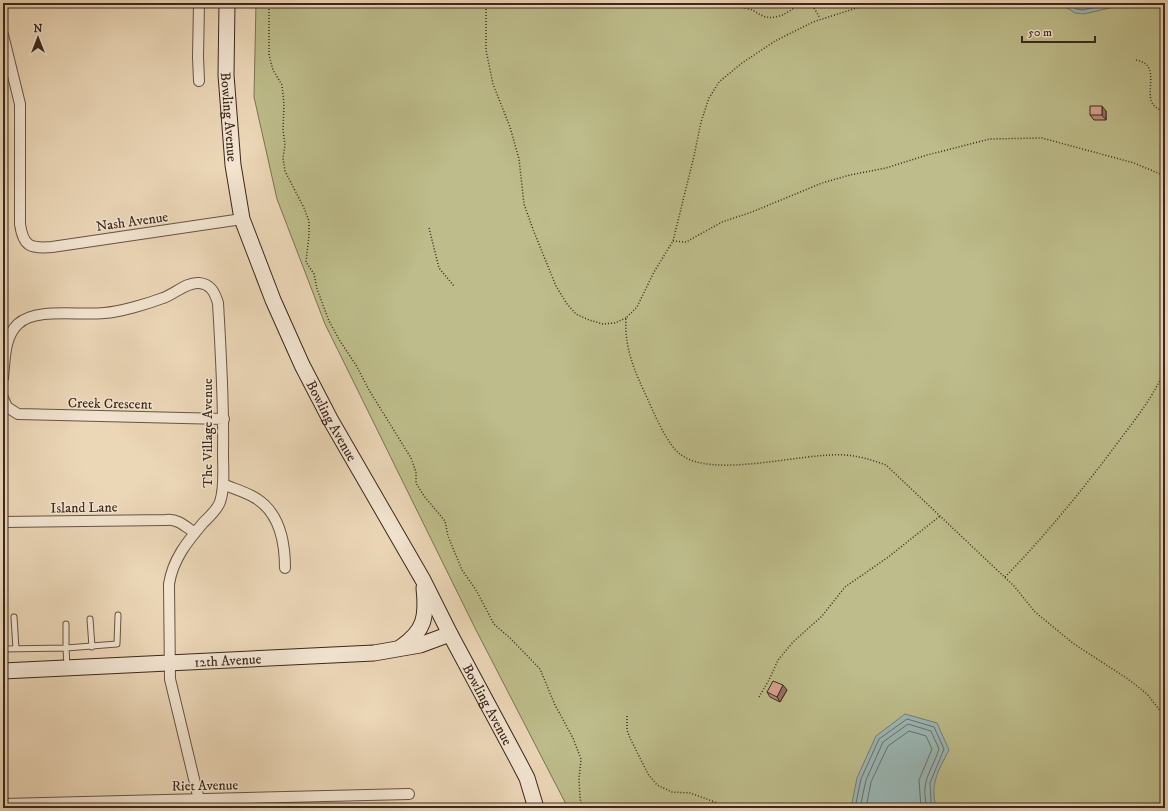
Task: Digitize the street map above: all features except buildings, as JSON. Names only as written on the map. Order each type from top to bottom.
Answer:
[{"type":"main road","name":"Bowling Avenue","points":[[227,3],[225,48],[233,165],[242,219],[273,300],[302,365],[330,419],[423,580],[450,634],[527,778],[536,808]]},
{"type":"main road","points":[[396,650],[415,636],[421,625],[425,611],[423,580]]},
{"type":"main road","name":"12th Avenue","points":[[3,671],[374,653],[420,645],[450,634]]},
{"type":"street","points":[[199,3],[199,81]]},
{"type":"street","name":"Nash Avenue","points":[[3,35],[20,104],[20,224],[23,239],[26,244],[38,248],[52,247],[242,219]]},
{"type":"street","name":"The Village Avenue","points":[[3,378],[8,338],[18,324],[28,317],[40,314],[93,314],[114,312],[163,298],[187,286],[198,283],[209,286],[216,295],[218,303],[224,419],[223,484],[218,505],[193,535],[176,560],[171,572],[169,584],[169,664],[172,688],[200,804]]},
{"type":"street","name":"Creek Crescent","points":[[3,398],[7,407],[18,414],[224,419]]},
{"type":"street","points":[[223,484],[255,498],[268,509],[280,529],[285,553],[285,568]]},
{"type":"street","name":"Island Lane","points":[[3,522],[166,520],[193,535]]},
{"type":"street","name":"Riet Avenue","points":[[3,804],[200,804],[409,794]]},
{"type":"lane","points":[[3,649],[92,647],[117,644],[118,615]]},
{"type":"lane","points":[[14,617],[16,649]]},
{"type":"lane","points":[[90,619],[92,647]]},
{"type":"lane","points":[[66,624],[67,668]]},
{"type":"path","points":[[269,3],[269,55],[273,70],[282,85],[284,104],[283,130],[285,145],[283,158],[285,171],[309,221],[306,262],[314,274],[317,289],[329,320],[340,341],[412,458],[416,472],[416,483],[424,496],[435,507],[445,521],[448,536],[462,570],[476,590],[494,624],[540,669],[555,705],[573,738],[581,759],[580,798],[582,808]]},
{"type":"path","points":[[486,3],[486,50],[492,84],[510,126],[519,160],[524,204],[534,232],[556,286],[567,304],[576,314],[589,320],[604,324],[615,323],[626,318],[637,307],[654,272],[673,241],[701,122],[709,98],[719,82],[742,63],[775,41],[821,19],[872,3]]},
{"type":"path","points":[[728,3],[738,8],[755,11],[769,18],[779,16],[790,11],[800,3]]},
{"type":"path","points":[[811,3],[821,19]]},
{"type":"path","points":[[1136,60],[1150,65],[1153,71]]},
{"type":"path","points":[[1154,88],[1153,105],[1158,109],[1165,111]]},
{"type":"path","points":[[673,241],[686,242],[722,222],[752,212],[822,183],[850,175],[886,168],[941,151],[990,139],[1020,137],[1042,138],[1134,164],[1165,176]]},
{"type":"path","points":[[429,228],[439,268],[454,286]]},
{"type":"path","points":[[626,318],[625,333],[639,381],[666,435],[678,453],[689,461],[712,465],[843,455],[870,459],[886,465],[1005,577],[1035,612],[1074,644],[1147,694],[1165,717]]},
{"type":"path","points":[[1005,577],[1069,506],[1148,401],[1160,380],[1165,358]]},
{"type":"path","points":[[759,697],[778,660],[793,642],[822,616],[845,587],[888,558],[940,516]]},
{"type":"path","points":[[627,716],[627,730],[630,738],[648,774],[657,785],[672,792],[690,793],[717,803],[722,808]]},
{"type":"path","points":[[826,808],[832,802]]},
{"type":"shaded area","points":[[256,3],[1165,3],[1165,808],[568,808],[476,630],[325,324],[277,199],[254,97]]},
{"type":"water","points":[[1063,3],[1120,3],[1114,7],[1084,14],[1075,13],[1064,6]]},
{"type":"water","points":[[905,714],[937,723],[949,750],[936,778],[934,799],[936,808],[851,808],[857,778],[876,736]]}]
